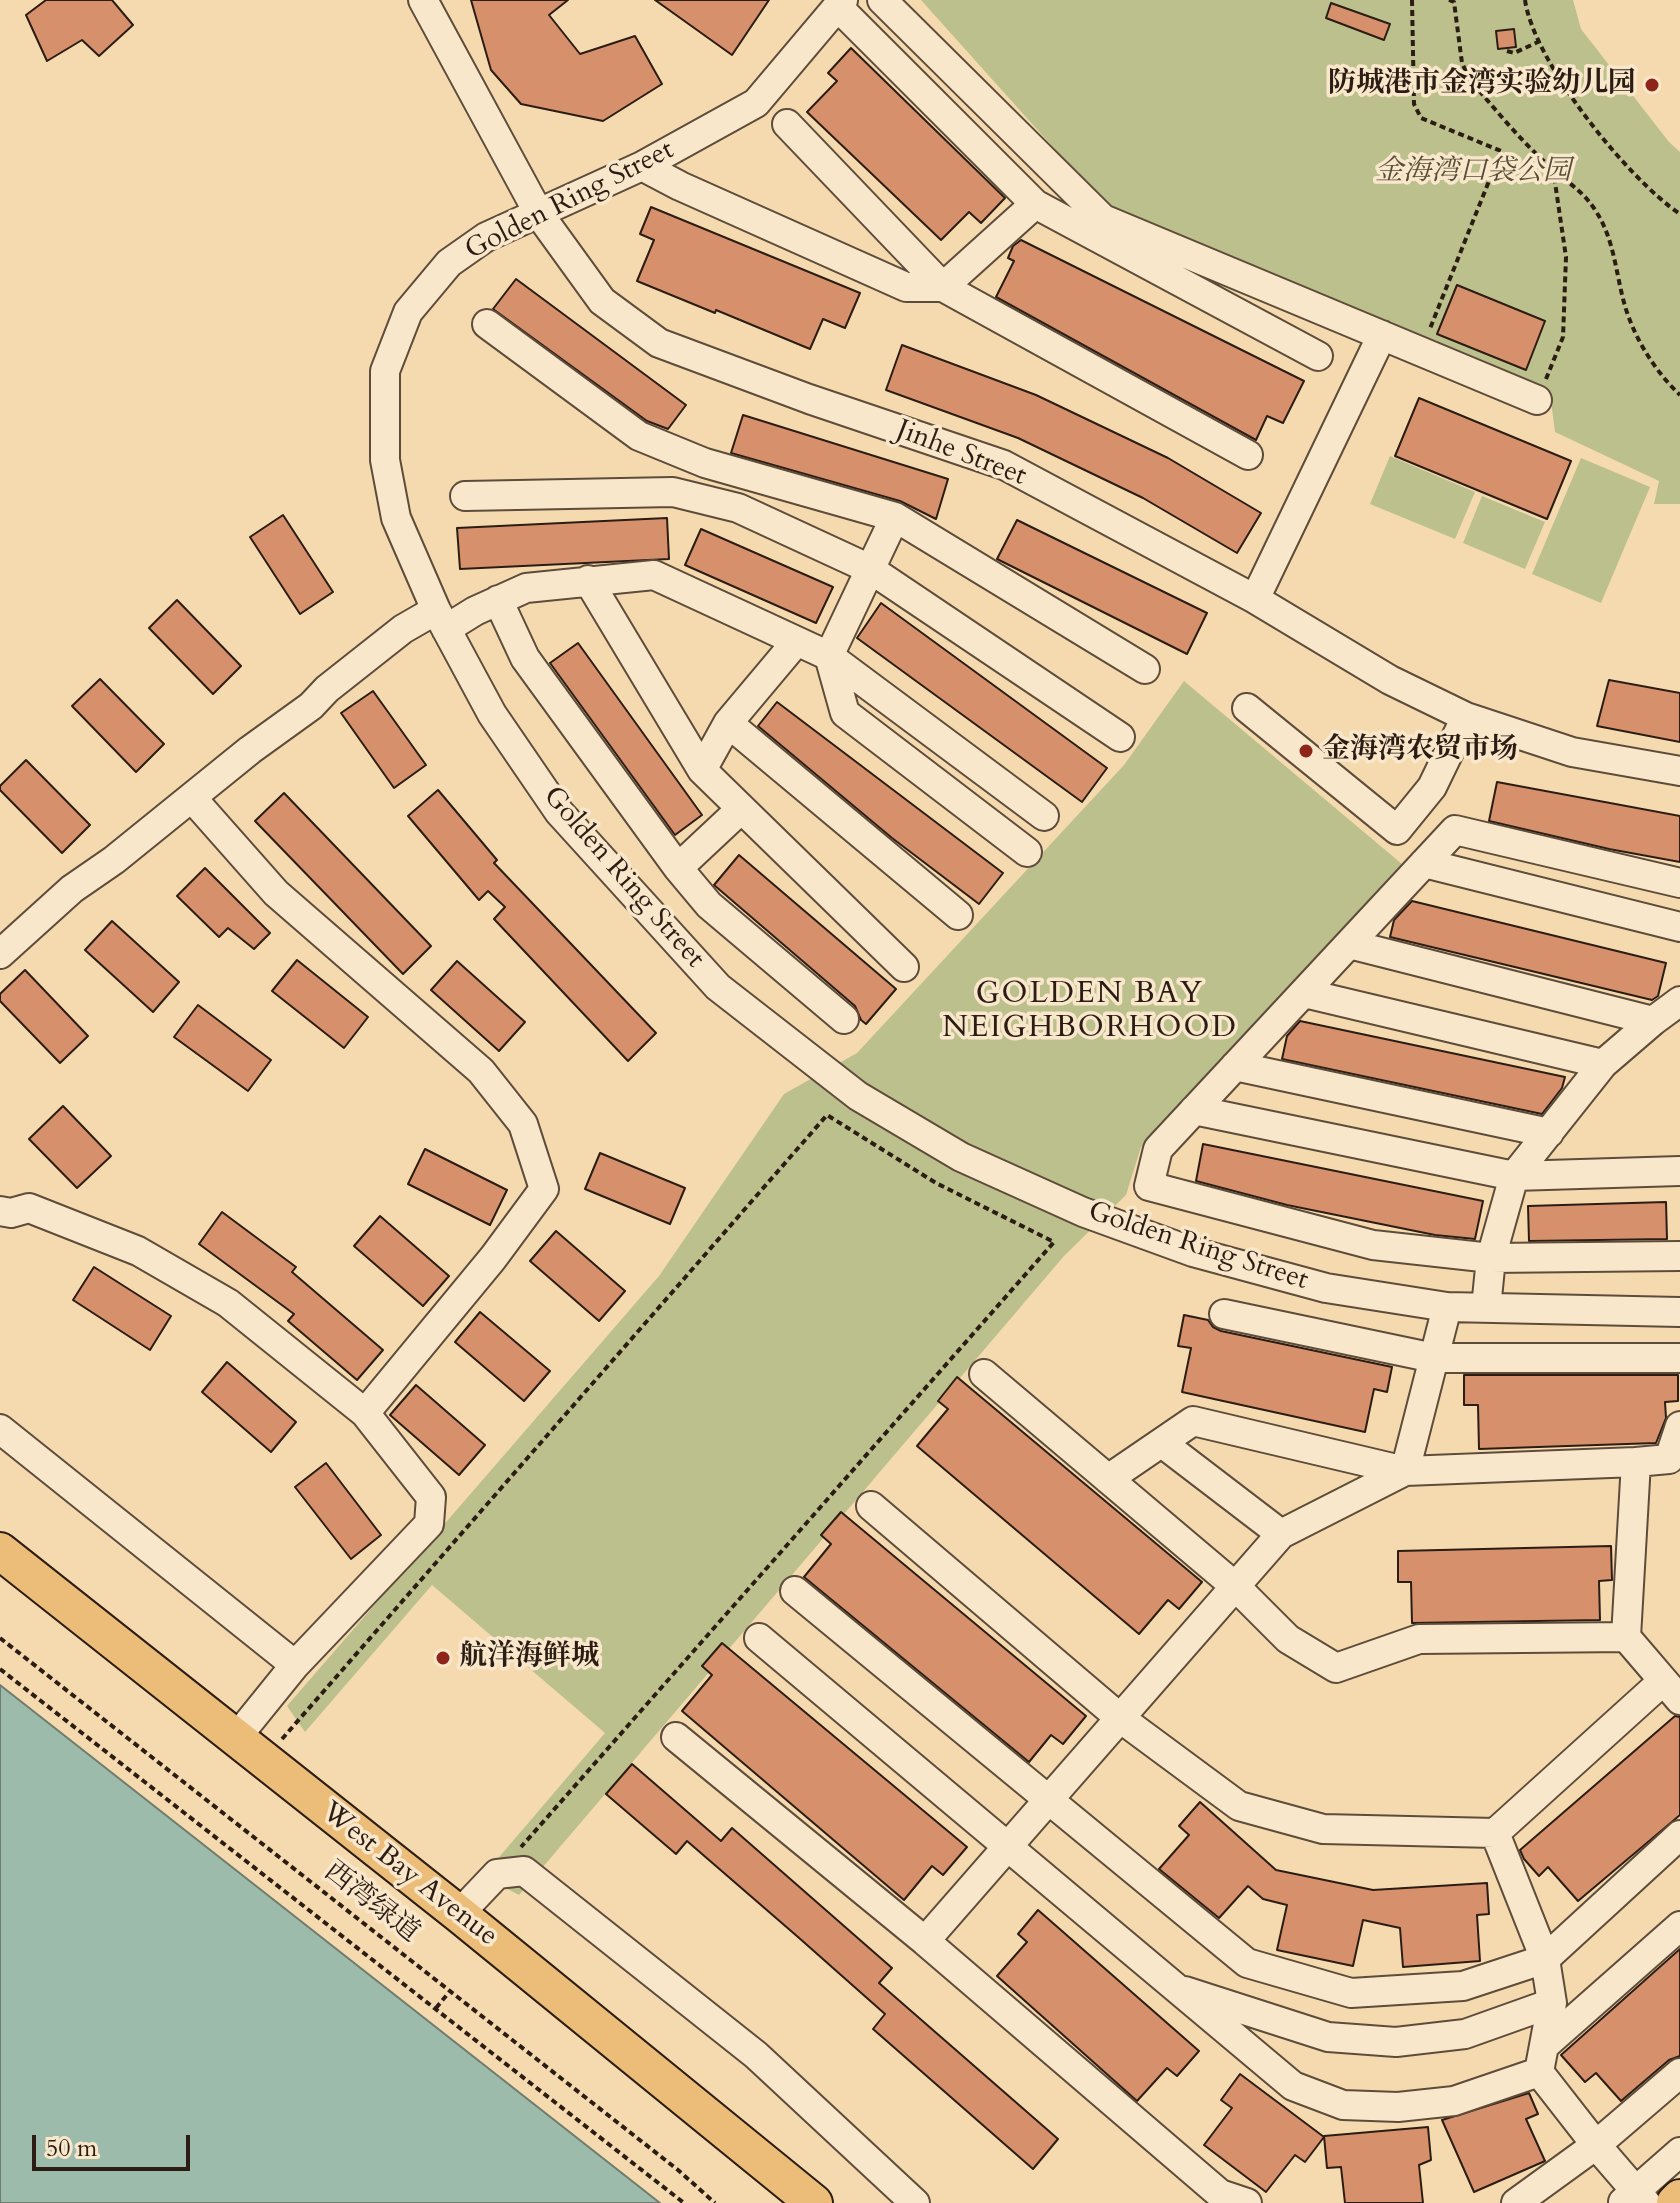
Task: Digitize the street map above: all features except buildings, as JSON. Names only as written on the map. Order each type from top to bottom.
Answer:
[{"type":"main road","name":"West Bay Avenue","points":[[0,1551],[459,1914],[814,2203]]},
{"type":"main road","points":[[1675,2203],[1680,2198]]},
{"type":"street","name":"Jinhe Street","points":[[423,0],[539,214],[602,301],[659,343],[809,399],[1004,465],[1255,599],[1390,680],[1466,717],[1572,752],[1680,771]]},
{"type":"street","points":[[882,0],[1103,219],[1537,400]]},
{"type":"street","name":"Golden Ring Street","points":[[841,4],[756,103],[642,166],[486,237],[449,263],[408,312],[385,371],[385,460],[396,518],[441,620],[492,714],[559,812],[718,987],[858,1096],[961,1157],[1083,1212],[1193,1252],[1326,1288],[1447,1307],[1680,1312]]},
{"type":"street","points":[[841,4],[1035,204],[1318,356]]},
{"type":"street","points":[[787,124],[943,287],[1248,455]]},
{"type":"street","points":[[642,166],[906,287],[943,287],[1035,204]]},
{"type":"street","points":[[487,324],[639,436],[705,463],[895,517],[1145,669]]},
{"type":"street","points":[[1255,599],[1382,335]]},
{"type":"street","points":[[465,496],[673,492],[738,508],[870,569],[1120,737]]},
{"type":"street","points":[[895,517],[829,656],[845,713],[1027,852]]},
{"type":"street","points":[[0,954],[72,889],[114,860],[311,706],[327,689],[403,629],[441,620],[526,588],[654,575],[829,656],[1044,816]]},
{"type":"street","points":[[588,580],[702,770],[904,967]]},
{"type":"street","points":[[498,600],[525,658],[678,868],[709,905],[844,1019]]},
{"type":"street","points":[[702,770],[728,723],[796,642]]},
{"type":"street","points":[[1247,708],[1397,830],[1432,787],[1466,717]]},
{"type":"street","points":[[728,723],[958,915]]},
{"type":"street","points":[[192,798],[276,893],[481,1071],[523,1124],[544,1189],[493,1258],[365,1413]]},
{"type":"street","points":[[678,868],[741,809]]},
{"type":"street","points":[[1680,883],[1455,830],[1158,1149],[1149,1186],[1373,1245],[1491,1258],[1680,1256]]},
{"type":"street","points":[[1424,863],[1680,927]]},
{"type":"street","points":[[1349,944],[1653,1021]]},
{"type":"street","points":[[1304,993],[1603,1064]]},
{"type":"street","points":[[1486,1308],[1491,1258],[1514,1176],[1603,1064],[1680,1001]]},
{"type":"street","points":[[1235,1066],[1549,1133]]},
{"type":"street","points":[[1194,1110],[1514,1176],[1680,1171]]},
{"type":"street","points":[[0,1211],[11,1213],[29,1208],[138,1251],[228,1303],[365,1413],[431,1497],[429,1524],[295,1665],[236,1738]]},
{"type":"street","points":[[925,1941],[1281,1534],[1405,1471],[1447,1307]]},
{"type":"street","points":[[1224,1314],[1434,1358],[1680,1358]]},
{"type":"street","points":[[984,1374],[1236,1587],[1288,1639],[1336,1668],[1419,1639],[1626,1637]]},
{"type":"street","points":[[1108,1479],[1193,1421],[1405,1471],[1669,1459],[1680,1426]]},
{"type":"street","points":[[0,1429],[295,1665]]},
{"type":"street","points":[[1162,1443],[1281,1534]]},
{"type":"street","points":[[871,1506],[1120,1718],[1239,1806],[1323,1829],[1495,1833],[1672,1690],[1626,1637],[1636,1462]]},
{"type":"street","points":[[795,1591],[1247,1963],[1351,1993],[1463,1986],[1545,1959],[1680,1835]]},
{"type":"street","points":[[759,1638],[1293,2086],[1343,2105],[1398,2107],[1454,2101],[1542,2059],[1680,1926]]},
{"type":"street","points":[[676,1737],[925,1941],[1220,2194],[1247,2203]]},
{"type":"street","points":[[1495,1833],[1545,1959],[1552,2003],[1542,2059],[1596,2145],[1635,2199],[1680,2152]]},
{"type":"street","points":[[459,1914],[497,1874],[524,1871],[756,2055],[915,2203]]},
{"type":"street","points":[[1172,1987],[1328,2037],[1396,2042],[1465,2034],[1552,2003]]},
{"type":"street","points":[[1516,2203],[1596,2145],[1680,2073]]},
{"type":"path","points":[[1412,0],[1414,104],[1421,118],[1501,151],[1421,352]]},
{"type":"path","points":[[1525,0],[1538,42],[1597,134],[1666,205],[1680,214]]},
{"type":"path","points":[[1452,1],[1462,63],[1470,80],[1553,169],[1578,188],[1598,214],[1612,246],[1629,318],[1645,350],[1666,381],[1680,395]]},
{"type":"path","points":[[1507,51],[1514,53],[1538,42]]},
{"type":"path","points":[[1537,400],[1563,337],[1566,257],[1553,169]]},
{"type":"path","points":[[281,1741],[827,1115],[936,1183],[1054,1242],[497,1874]]},
{"type":"path","name":"西湾绿道","points":[[0,1638],[678,2170],[715,2203]]},
{"type":"path","points":[[0,1669],[684,2203]]},
{"type":"path","points":[[436,2009],[450,1991]]},
{"type":"green space","name":"金海湾口袋公园","points":[[921,0],[1573,0],[1581,29],[1680,152],[1680,504],[1654,504],[1659,481],[1555,432],[1550,393],[1103,203]]},
{"type":"green space","points":[[1390,456],[1475,492],[1455,539],[1370,504]]},
{"type":"green space","points":[[1581,458],[1650,487],[1601,603],[1532,574]]},
{"type":"green space","points":[[1482,496],[1545,522],[1525,569],[1463,543]]},
{"type":"green space","points":[[1184,681],[1402,864],[1141,1147],[1126,1195],[1064,1256],[519,1895],[483,1876],[605,1733],[432,1585],[305,1732],[287,1706],[659,1276],[784,1094],[857,1053],[1124,765]]},
{"type":"shaded area","points":[[0,1685],[660,2203],[0,2203]]},
{"type":"place","name":"防城港市金湾实验幼儿园","points":[[1652,85]]},
{"type":"place","name":"金海湾农贸市场","points":[[1306,751]]},
{"type":"place","name":"航洋海鲜城","points":[[443,1658]]},
{"type":"district","name":"GOLDEN BAY NEIGHBORHOOD","points":[[1090,1012]]}]
